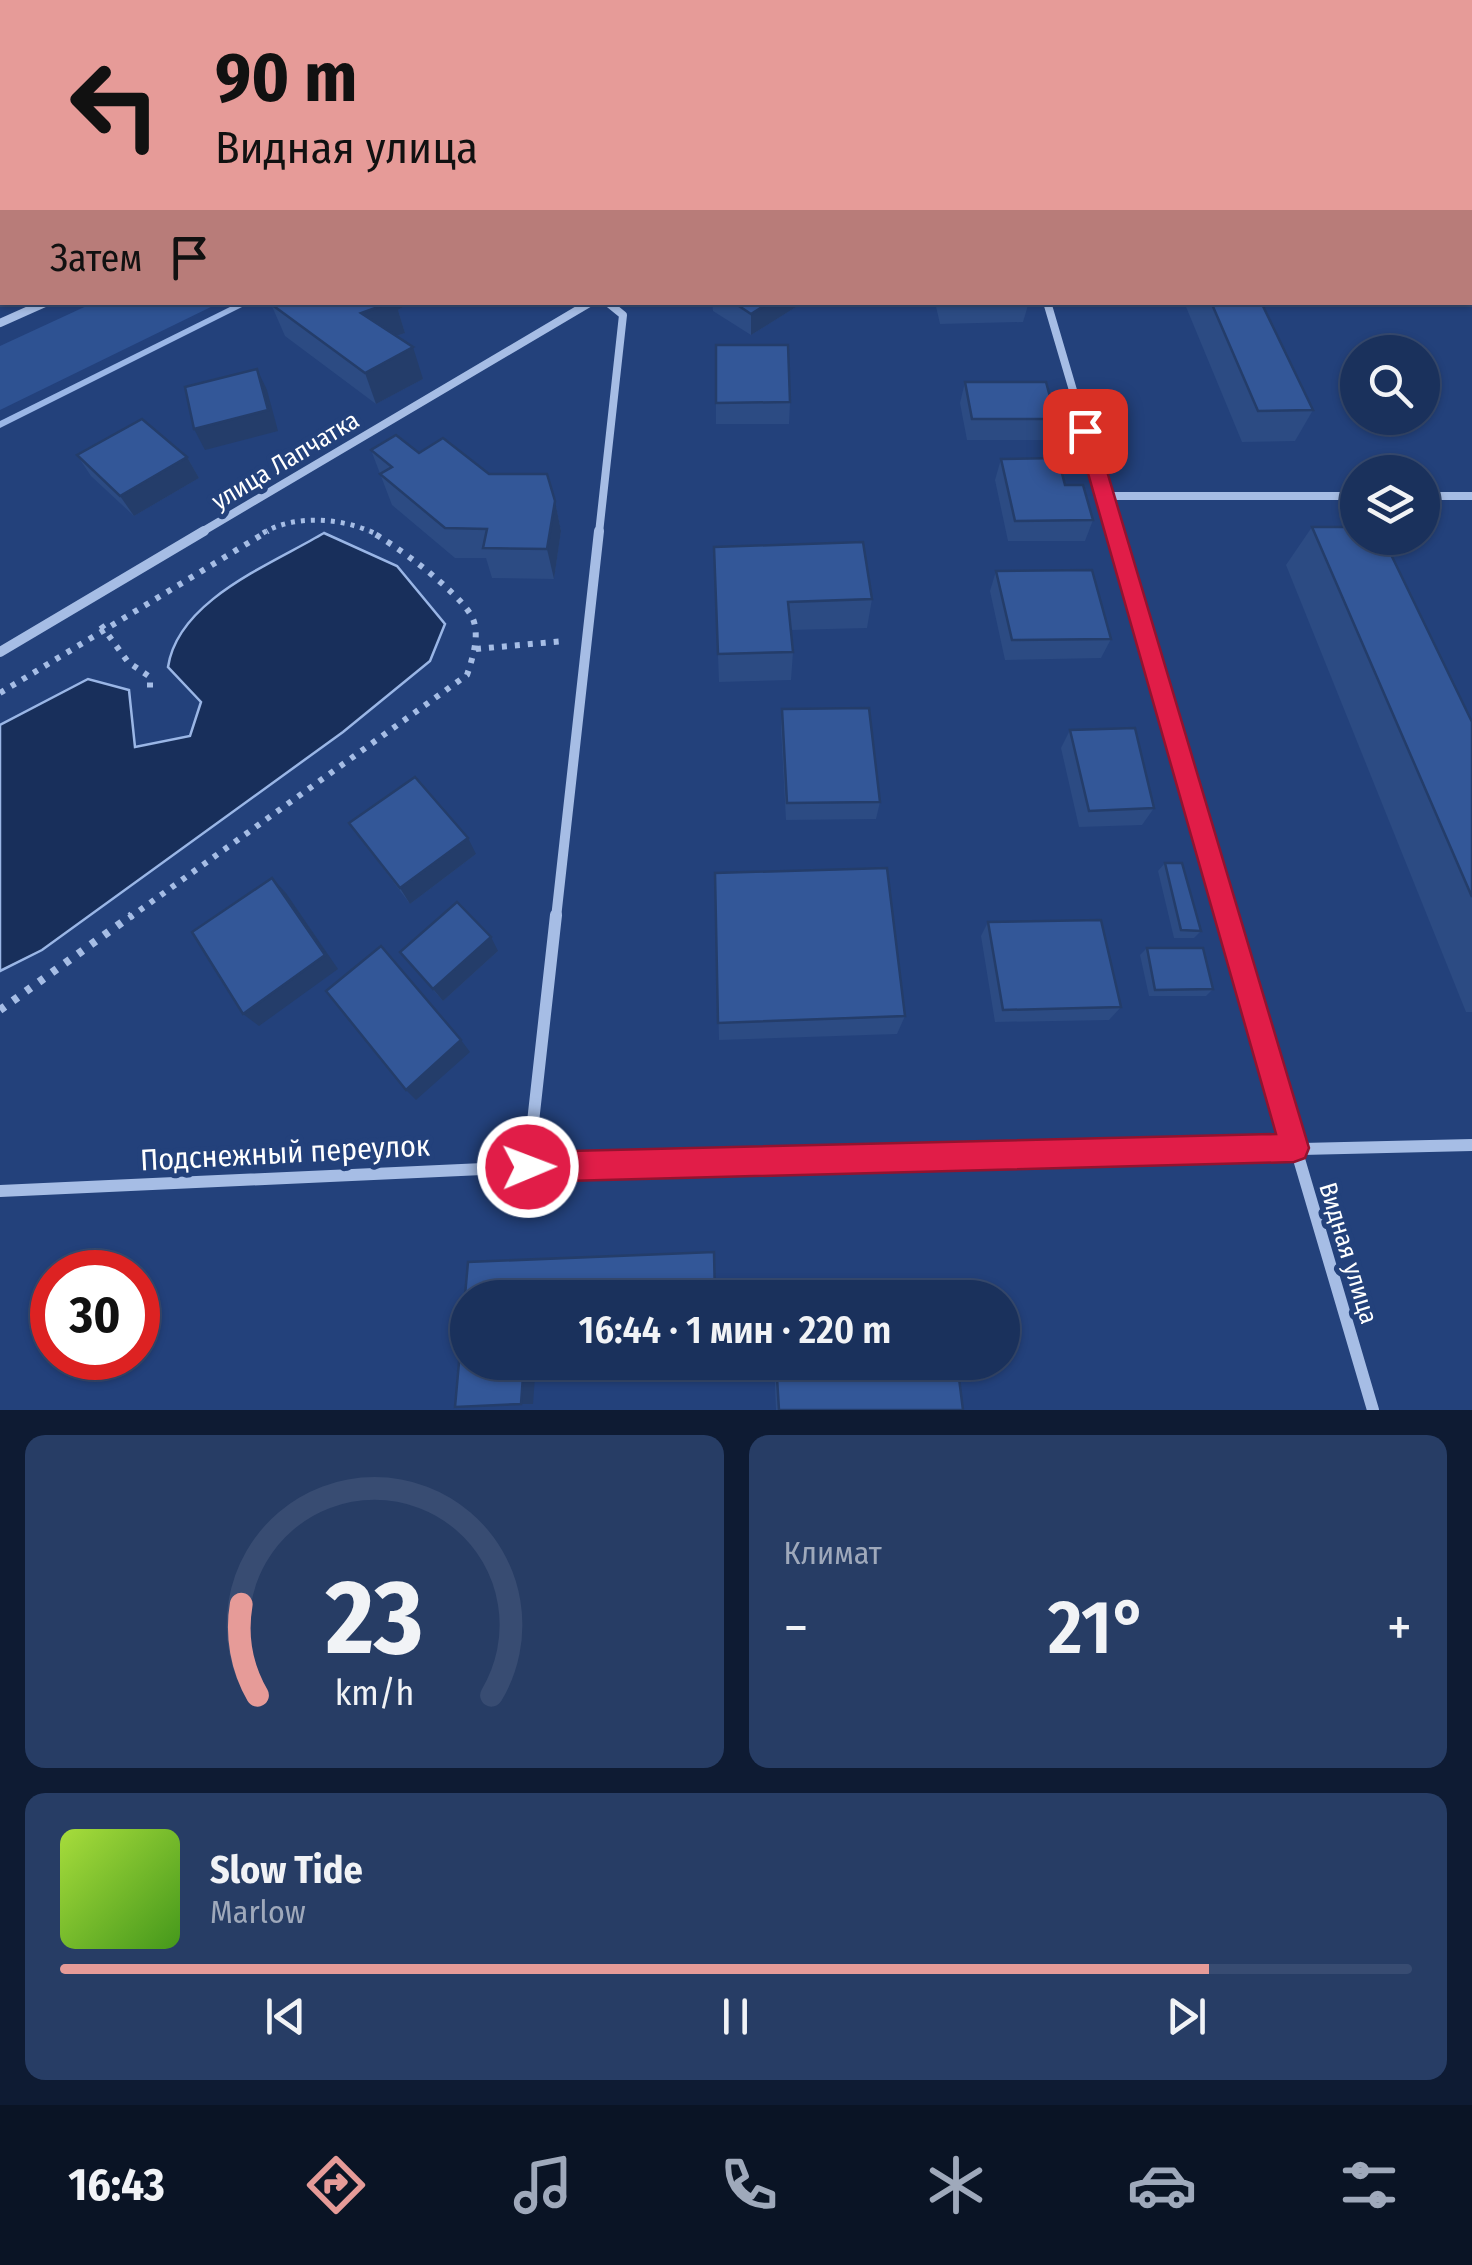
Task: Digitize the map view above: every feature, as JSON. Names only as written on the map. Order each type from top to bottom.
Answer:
[{"type":"street","points":[[0,323],[40,305]]},
{"type":"street","name":"улица Лапчатка","points":[[0,652],[586,305]]},
{"type":"street","points":[[528,1167],[623,315],[611,305]]},
{"type":"street","name":"Видная улица","points":[[1049,305],[1373,1410]]},
{"type":"street","points":[[1104,496],[1340,496]]},
{"type":"street","points":[[1440,496],[1472,496]]},
{"type":"street","name":"Подснежный переулок","points":[[0,1190],[528,1167],[1472,1145]]},
{"type":"path","points":[[0,693],[274,526],[305,519],[341,518],[379,532],[472,616],[476,649],[467,675],[0,1010]]},
{"type":"path","points":[[84,601],[128,662],[150,676],[150,694]]},
{"type":"path","points":[[476,649],[587,640]]},
{"type":"shaded area","points":[[89,305],[215,305],[0,410],[0,346]]},
{"type":"shaded area","points":[[324,533],[397,566],[445,624],[430,661],[343,732],[42,950],[0,971],[0,725],[88,679],[129,690],[135,747],[190,736],[201,702],[168,667],[175,643],[189,622],[230,587]]},
{"type":"building","points":[[272,305],[384,305],[361,313],[413,347],[365,373]]},
{"type":"building","points":[[738,305],[765,305],[751,314]]},
{"type":"building","points":[[1212,305],[1262,305],[1313,410],[1258,411]]},
{"type":"building","points":[[716,345],[788,345],[790,402],[716,403]]},
{"type":"building","points":[[257,369],[268,410],[194,429],[185,387]]},
{"type":"building","points":[[965,382],[1046,382],[1056,419],[972,419]]},
{"type":"building","points":[[142,419],[187,457],[120,496],[77,455]]},
{"type":"building","points":[[396,435],[419,453],[443,438],[489,474],[547,474],[555,501],[547,549],[483,548],[487,529],[445,528],[380,474],[392,467],[371,450]]},
{"type":"building","points":[[1058,458],[1065,485],[1083,485],[1093,520],[1015,521],[1001,459]]},
{"type":"building","points":[[1312,527],[1340,527],[1340,555],[1391,555],[1472,722],[1472,897]]},
{"type":"building","points":[[863,542],[872,599],[788,602],[793,652],[718,654],[714,547]]},
{"type":"building","points":[[1092,570],[1111,639],[1012,640],[996,571]]},
{"type":"building","points":[[869,708],[880,802],[787,803],[782,709]]},
{"type":"building","points":[[1135,728],[1154,808],[1089,811],[1070,730]]},
{"type":"building","points":[[415,777],[468,838],[400,888],[349,823]]},
{"type":"building","points":[[1165,863],[1182,863],[1201,931],[1181,930]]},
{"type":"building","points":[[887,868],[905,1016],[718,1023],[715,873]]},
{"type":"building","points":[[272,878],[325,955],[243,1014],[192,932]]},
{"type":"building","points":[[457,902],[491,937],[433,989],[400,952]]},
{"type":"building","points":[[1101,920],[1121,1007],[1003,1010],[988,922]]},
{"type":"building","points":[[381,946],[461,1040],[406,1090],[326,991]]},
{"type":"building","points":[[1147,948],[1203,948],[1213,989],[1155,990]]},
{"type":"building","points":[[714,1252],[715,1280],[466,1280],[468,1262]]},
{"type":"building","points":[[457,1380],[523,1380],[521,1404],[455,1407]]},
{"type":"building","points":[[777,1380],[959,1380],[963,1410],[779,1410]]},
{"type":"waterway","points":[[0,425],[242,305]]},
{"type":"route","points":[[528,1167],[1294,1148],[1085,431]]}]
